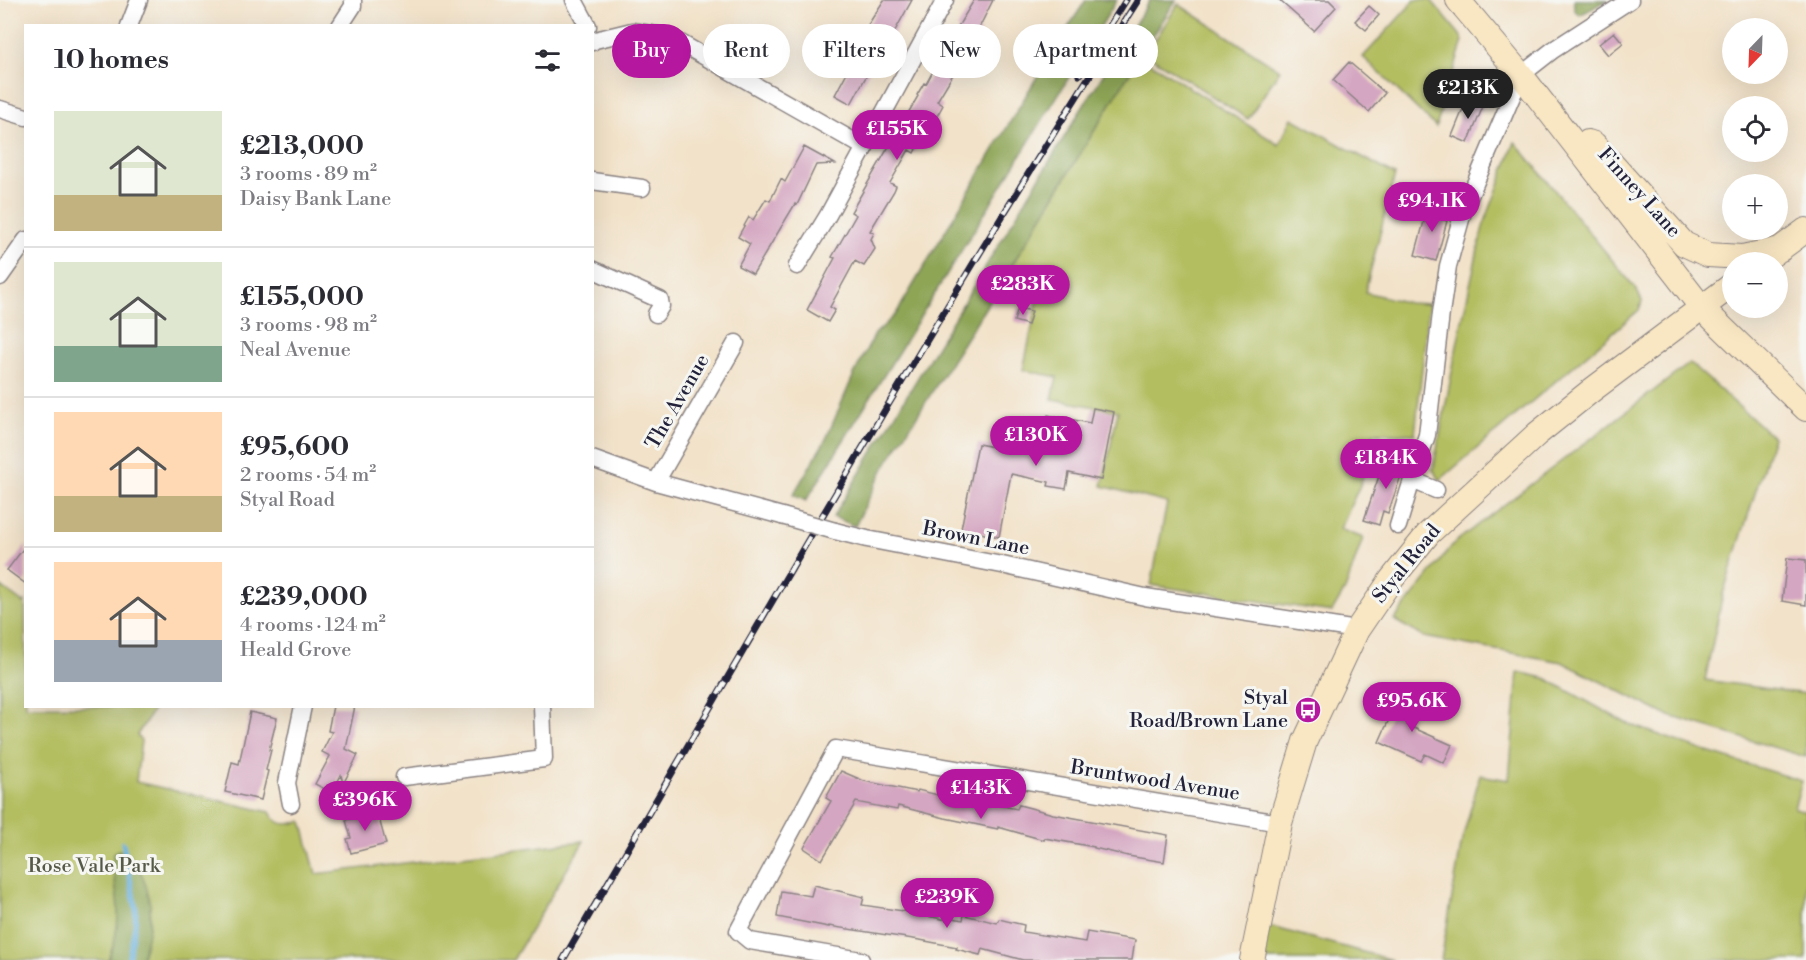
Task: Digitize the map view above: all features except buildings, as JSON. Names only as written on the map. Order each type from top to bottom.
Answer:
[{"type":"main road","name":"Finney Lane","points":[[1458,0],[1521,75],[1702,308],[1806,409]]},
{"type":"main road","name":"Finney Lane","points":[[1566,133],[1594,144],[1684,244],[1708,255],[1722,256]]},
{"type":"main road","points":[[1777,252],[1806,230]]},
{"type":"main road","name":"Styal Road","points":[[1252,960],[1280,823],[1305,741],[1357,630],[1391,580],[1428,534],[1537,434],[1722,293]]},
{"type":"street","points":[[130,24],[139,0]]},
{"type":"street","points":[[341,24],[354,0]]},
{"type":"street","points":[[574,0],[586,24]]},
{"type":"street","points":[[796,266],[827,217],[945,0]]},
{"type":"street","points":[[1398,526],[1427,435],[1448,266],[1462,212],[1521,75],[1553,50],[1630,0]]},
{"type":"street","points":[[594,36],[632,31],[670,37],[864,147]]},
{"type":"street","points":[[0,109],[24,116]]},
{"type":"street","points":[[594,181],[642,188]]},
{"type":"street","points":[[0,277],[24,243]]},
{"type":"street","points":[[594,270],[660,300],[661,306],[656,314]]},
{"type":"street","name":"The Avenue","points":[[656,482],[736,343]]},
{"type":"street","name":"Brown Lane","points":[[594,460],[656,482],[867,539],[1002,565],[1144,597],[1357,630]]},
{"type":"street","points":[[1412,480],[1436,490]]},
{"type":"street","points":[[291,804],[287,783],[303,708]]},
{"type":"street","points":[[404,777],[544,759],[542,708]]},
{"type":"street","name":"Bruntwood Avenue","points":[[861,960],[750,941],[738,931],[836,749],[1280,823]]},
{"type":"green space","points":[[1086,0],[1117,0],[1102,24],[1070,24]]},
{"type":"green space","points":[[1150,0],[1176,0],[1158,28],[1158,24],[1135,24]]},
{"type":"green space","points":[[1415,0],[1431,0],[1463,41],[1436,127],[1363,57]]},
{"type":"green space","points":[[1574,0],[1608,0],[1580,15],[1574,9]]},
{"type":"green space","points":[[1178,4],[1280,70],[1248,119],[1158,62],[1158,35]]},
{"type":"green space","points":[[1158,68],[1279,145],[1292,118],[1395,175],[1365,292],[1409,303],[1429,304],[1415,434],[1374,433],[1361,483],[1340,529],[1363,538],[1345,590],[1332,612],[1151,585],[1167,503],[1102,486],[1118,411],[1052,399],[1057,377],[1023,370],[1039,295],[1001,283],[1127,78],[1158,78]]},
{"type":"green space","points":[[1036,78],[1069,78],[806,501],[793,495],[826,439],[854,374],[875,334],[896,314]]},
{"type":"green space","points":[[1101,78],[1127,78],[884,468],[855,526],[833,517]]},
{"type":"green space","points":[[1515,142],[1636,289],[1642,301],[1639,310],[1440,480],[1433,470],[1460,330],[1483,227]]},
{"type":"green space","points":[[1690,363],[1773,437],[1723,594],[1705,680],[1806,694],[1806,757],[1666,715],[1562,662],[1424,637],[1394,620],[1454,543]]},
{"type":"green space","name":"Rose Vale Park","points":[[0,586],[24,602],[24,708],[154,708],[137,735],[141,741],[136,782],[270,812],[276,820],[283,824],[302,821],[316,874],[584,841],[513,960],[0,960]]},
{"type":"green space","points":[[1518,672],[1545,678],[1626,723],[1704,751],[1802,781],[1794,808],[1806,811],[1806,960],[1441,960],[1462,840],[1480,775],[1509,780]]},
{"type":"green space","points":[[118,850],[126,854],[139,869],[147,889],[150,909],[149,923],[141,960],[108,960],[117,925],[118,906],[113,854]]},
{"type":"green space","points":[[1268,926],[1392,960],[1261,960]]},
{"type":"waterway","points":[[123,843],[136,909],[128,960]]},
{"type":"railway","points":[[1111,24],[1126,0]]},
{"type":"railway","points":[[563,960],[917,357],[989,237],[1138,0]]},
{"type":"place","name":"Styal Road/Brown Lane","points":[[1308,710]]}]
